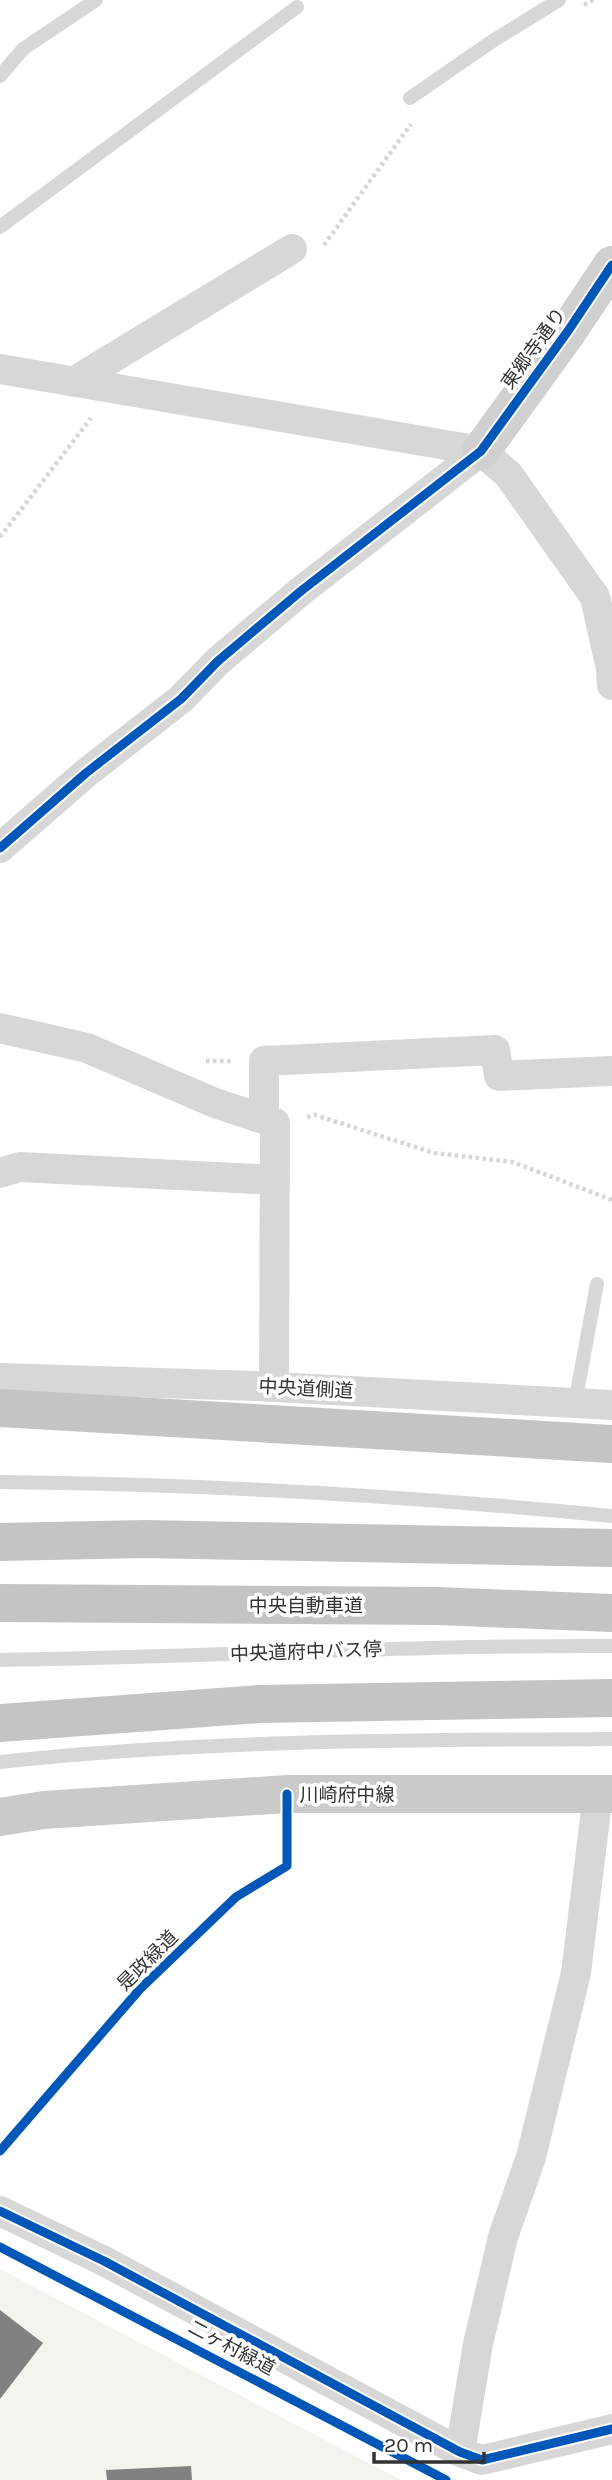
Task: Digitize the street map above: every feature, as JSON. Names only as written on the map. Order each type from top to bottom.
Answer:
[{"type":"highway","points":[[0,1408],[612,1444]]},
{"type":"highway","points":[[0,1542],[186,1540],[612,1548]]},
{"type":"highway","name":"中央自動車道","points":[[0,1603],[438,1606],[612,1614]]},
{"type":"highway","points":[[0,1723],[259,1704],[612,1698]]},
{"type":"main road","name":"川崎府中線","points":[[0,1817],[44,1810],[287,1794],[605,1794]]},
{"type":"street","points":[[73,382],[302,251]]},
{"type":"street","name":"東郷寺通り","points":[[481,451],[612,265]]},
{"type":"street","points":[[0,369],[481,451],[508,474],[595,597],[612,675]]},
{"type":"street","points":[[0,848],[86,772],[181,699],[218,661],[301,591],[481,451]]},
{"type":"street","points":[[0,1028],[87,1048],[215,1103],[270,1121]]},
{"type":"street","points":[[274,1387],[275,1180],[264,1061],[495,1050],[499,1076],[612,1071]]},
{"type":"street","points":[[0,1173],[20,1167],[275,1180]]},
{"type":"street","name":"中央道側道","points":[[0,1378],[274,1387],[612,1405]]},
{"type":"street","points":[[460,2452],[478,2344],[503,2237],[531,2157],[576,1973],[605,1794]]},
{"type":"street","points":[[0,2211],[104,2260],[460,2452],[482,2460],[612,2429]]},
{"type":"lane","points":[[0,76],[23,50],[96,0]]},
{"type":"lane","points":[[410,98],[491,42],[559,0]]},
{"type":"lane","points":[[0,227],[297,7]]},
{"type":"lane","points":[[575,1403],[597,1284]]},
{"type":"lane","points":[[0,1482],[99,1483],[254,1490],[526,1507],[612,1516]]},
{"type":"lane","name":"中央道府中バス停","points":[[0,1660],[136,1658],[313,1650],[612,1646]]},
{"type":"lane","points":[[0,1762],[68,1755],[265,1744],[612,1739]]},
{"type":"path","points":[[583,6],[593,0]]},
{"type":"path","points":[[302,251],[324,245],[412,123]]},
{"type":"path","points":[[0,537],[113,390]]},
{"type":"path","points":[[270,1121],[315,1115],[434,1153],[513,1162],[612,1199]]},
{"type":"shaded area","points":[[0,2269],[401,2480],[0,2480]]},
{"type":"building","points":[[0,2310],[43,2343],[0,2399]]},
{"type":"building","points":[[191,2466],[192,2480],[107,2480],[106,2470]]},
{"type":"cycle path","points":[[0,848],[86,773],[181,699],[218,661],[301,591],[481,451],[612,265]]},
{"type":"cycle path","name":"是政緑道","points":[[0,2151],[140,1989],[236,1897],[287,1866],[287,1794]]},
{"type":"cycle path","name":"二ヶ村緑道","points":[[0,2211],[104,2261],[460,2452],[482,2460],[612,2429]]},
{"type":"cycle path","name":"二ヶ村緑道","points":[[0,2247],[446,2480]]}]
